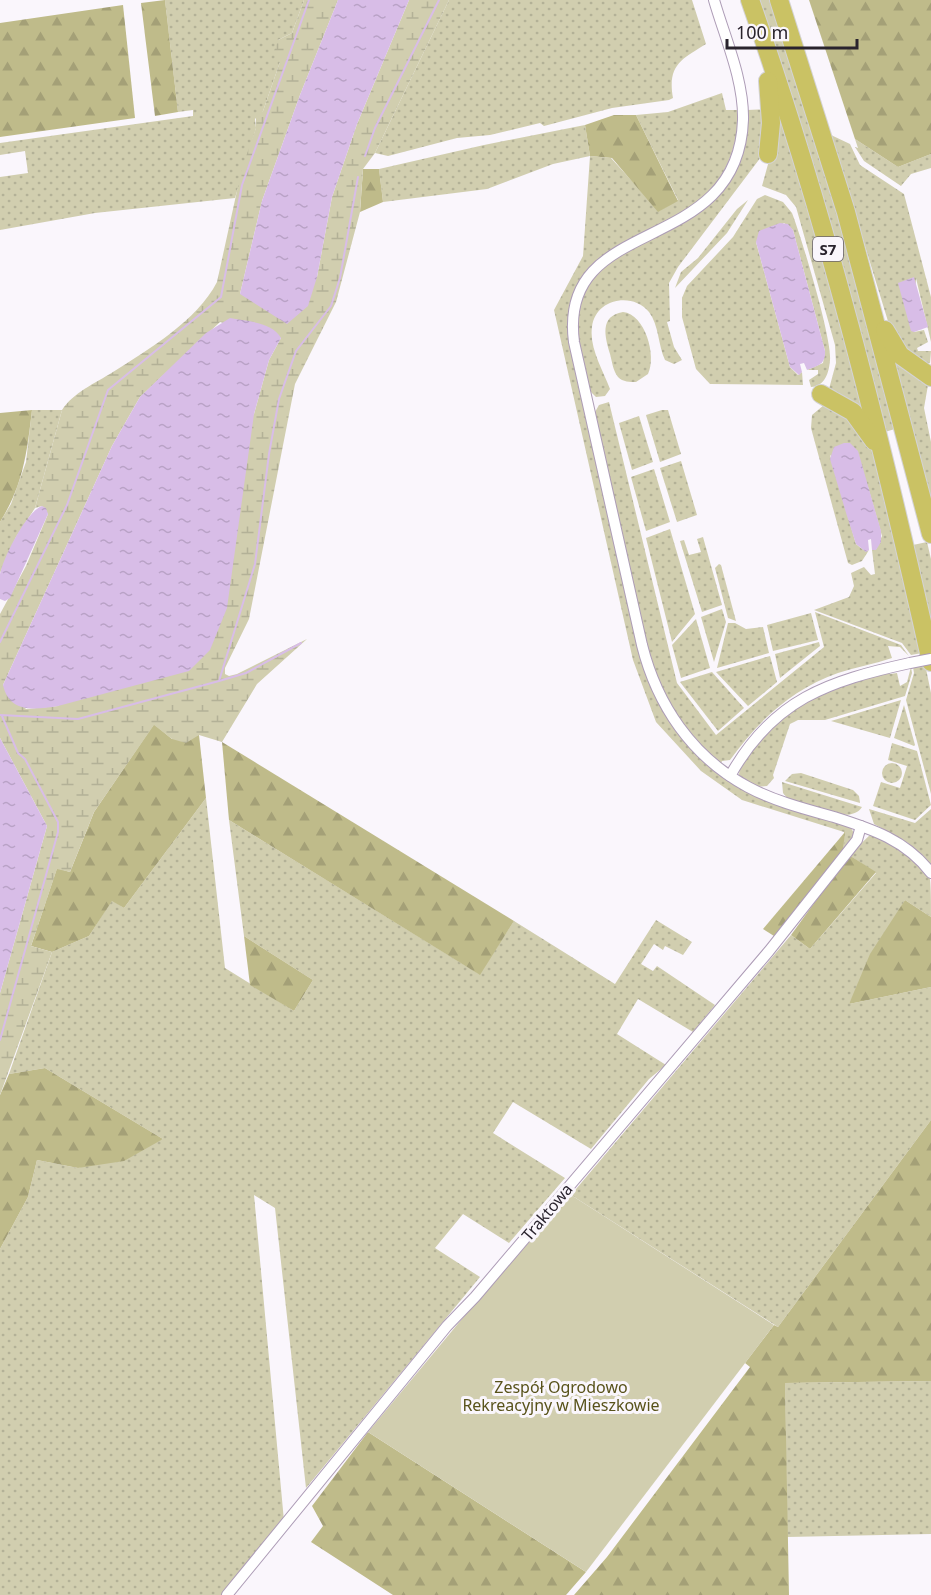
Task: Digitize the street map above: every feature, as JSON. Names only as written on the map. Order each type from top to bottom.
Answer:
[{"type":"highway","name":"S7","points":[[779,0],[846,212],[931,534]]},
{"type":"highway","name":"S7","points":[[752,6],[839,286],[892,488],[931,660]]},
{"type":"highway","points":[[752,6],[770,97],[771,134],[768,154]]},
{"type":"highway","points":[[865,282],[894,347],[906,361],[931,377]]},
{"type":"highway","points":[[821,394],[847,406],[866,426],[873,438],[892,488]]},
{"type":"street","points":[[714,0],[742,100],[742,128],[736,160],[720,187],[695,211],[618,251],[592,270],[576,299],[573,328],[650,674],[680,729],[698,750],[730,776],[777,799],[861,826],[897,841],[919,858],[931,873]]},
{"type":"street","points":[[730,776],[763,730],[799,700],[844,679],[931,660]]},
{"type":"street","name":"Traktowa","points":[[227,1595],[447,1326],[483,1288],[769,951],[857,840],[861,826]]},
{"type":"green space","points":[[165,0],[304,0],[292,33],[278,40],[280,62],[263,111],[255,119],[256,128],[235,198],[95,213],[0,230],[0,177],[28,173],[25,151],[0,155],[0,143],[193,116],[193,110],[178,112]]},
{"type":"green space","points":[[165,0],[178,112],[155,116],[141,3]]},
{"type":"green space","points":[[304,0],[338,0],[300,95],[262,201],[240,294],[317,277],[332,197],[357,124],[409,0],[449,0],[375,153],[363,169],[360,212],[336,302],[295,384],[249,619],[225,668],[225,674],[229,676],[237,674],[307,639],[257,684],[222,742],[199,735],[186,743],[172,739],[154,725],[94,812],[70,872],[57,869],[31,946],[52,952],[0,1095],[0,993],[47,826],[0,738],[0,614],[26,566],[48,514],[42,506],[35,508],[62,410],[78,393],[142,354],[185,322],[217,282],[242,168],[256,128],[256,114],[263,111],[280,62],[274,51],[278,40],[292,33]],"holes":[[[220,322],[281,338],[269,360],[254,414],[58,706],[26,709],[3,685],[112,446],[140,397]]]},
{"type":"green space","points":[[449,0],[692,0],[706,44],[683,59],[674,70],[673,98],[669,100],[612,108],[544,126],[540,123],[490,135],[457,138],[388,156],[375,153]]},
{"type":"green space","points":[[757,0],[772,0],[828,176],[898,428],[885,432]]},
{"type":"green space","points":[[809,0],[931,0],[931,154],[898,167],[855,139]]},
{"type":"green space","points":[[123,5],[135,118],[0,137],[0,23]]},
{"type":"green space","points":[[722,93],[726,110],[739,110],[733,149],[716,184],[692,207],[598,260],[585,274],[575,291],[569,311],[569,337],[644,668],[713,768],[851,828],[855,835],[843,850],[844,832],[742,800],[701,771],[656,722],[633,660],[554,310],[583,256],[590,156],[611,158],[659,211],[678,200],[636,115],[668,112]]},
{"type":"green space","points":[[775,102],[811,214],[867,418],[829,389],[836,363],[835,345],[796,207],[786,195],[762,186],[773,146]]},
{"type":"green space","points":[[767,109],[761,157],[678,267],[669,283],[670,321],[667,322],[674,347],[682,360],[674,364],[665,360],[655,323],[642,305],[624,300],[607,304],[595,317],[592,335],[597,359],[610,389],[605,396],[596,397],[590,391],[577,327],[579,305],[592,278],[614,258],[700,211],[725,188],[741,155],[747,110]]},
{"type":"green space","points":[[614,115],[636,115],[678,201],[658,212],[612,158],[590,156],[585,125]]},
{"type":"green space","points":[[585,125],[590,156],[553,164],[487,189],[383,202],[379,169],[484,145]]},
{"type":"green space","points":[[831,135],[850,144],[860,165],[904,194],[931,297],[931,342],[916,278],[914,332],[924,330],[928,342],[917,348],[918,351],[931,351],[930,363],[920,364],[891,331]]},
{"type":"green space","points":[[855,139],[898,167],[931,154],[931,168],[911,174],[901,186],[864,161],[855,147],[858,148]]},
{"type":"green space","points":[[363,169],[379,169],[383,202],[360,212]]},
{"type":"green space","points":[[765,195],[783,202],[792,213],[815,287],[826,331],[830,360],[825,378],[816,386],[811,387],[809,380],[818,374],[818,370],[807,370],[823,363],[825,351],[793,230],[784,223],[756,242],[790,367],[798,375],[802,372],[803,385],[710,384],[696,369],[682,317],[682,298],[687,286],[733,237],[757,199]]},
{"type":"green space","points":[[748,200],[727,233],[675,288],[681,272],[698,258],[737,209]]},
{"type":"green space","points":[[623,312],[631,314],[637,320],[643,328],[650,347],[648,374],[636,382],[624,381],[618,377],[607,341],[607,323],[615,314]]},
{"type":"green space","points":[[892,353],[928,385],[924,408],[931,442],[931,504]]},
{"type":"green space","points":[[609,402],[677,683],[716,735],[824,647],[815,612],[901,645],[909,656],[900,647],[888,646],[892,658],[838,673],[806,688],[777,708],[752,732],[730,760],[722,761],[721,764],[702,748],[673,712],[649,658],[595,412],[599,405]]},
{"type":"green space","points":[[824,405],[839,406],[869,443],[876,461],[922,653],[911,655],[902,643],[814,610],[849,597],[854,586],[851,573],[864,567],[871,575],[875,574],[872,550],[876,549],[882,536],[868,487],[830,455],[856,544],[866,552],[869,550],[862,561],[852,565],[848,563],[811,428],[812,415]]},
{"type":"green space","points":[[32,410],[62,410],[35,508],[16,537],[0,573],[0,522],[11,504],[26,462]]},
{"type":"green space","points":[[32,410],[19,482],[0,522],[0,413]]},
{"type":"green space","points":[[668,410],[681,454],[660,462],[646,415]]},
{"type":"green space","points":[[639,416],[653,462],[632,470],[619,423]]},
{"type":"green space","points":[[681,461],[697,515],[677,522],[660,468]]},
{"type":"green space","points":[[654,469],[670,522],[646,531],[631,477]]},
{"type":"green space","points":[[670,529],[695,614],[672,642],[646,538]]},
{"type":"green space","points":[[703,537],[722,605],[702,612],[680,541],[684,540],[689,555],[701,552],[697,539]]},
{"type":"green space","points":[[927,542],[931,559],[931,624],[913,545]]},
{"type":"green space","points":[[719,564],[736,621],[728,618],[715,568]]},
{"type":"green space","points":[[722,609],[726,622],[714,662],[701,617]]},
{"type":"green space","points":[[811,613],[818,640],[773,651],[767,625]]},
{"type":"green space","points":[[696,619],[710,668],[681,678],[672,645]]},
{"type":"green space","points":[[728,623],[735,623],[746,629],[763,627],[769,653],[717,668]]},
{"type":"green space","points":[[819,642],[820,646],[780,678],[775,654]]},
{"type":"green space","points":[[770,656],[777,682],[748,706],[716,672]]},
{"type":"green space","points":[[925,664],[931,693],[931,794],[906,700],[914,673],[913,667]]},
{"type":"green space","points":[[911,667],[912,673],[905,696],[825,720],[798,720],[790,724],[773,775],[774,778],[767,786],[756,787],[739,775],[740,765],[773,725],[818,694],[889,672],[890,674],[897,673],[900,686],[907,682]]},
{"type":"green space","points":[[712,672],[744,708],[718,731],[680,682]]},
{"type":"green space","points":[[901,700],[890,738],[831,721]]},
{"type":"green space","points":[[904,705],[915,745],[914,746],[894,738]]},
{"type":"green space","points":[[154,724],[172,739],[199,735],[206,798],[124,908],[112,901],[89,936],[52,952],[31,946],[57,868],[70,872],[94,812]]},
{"type":"green space","points":[[222,742],[514,921],[480,975],[229,820]]},
{"type":"green space","points":[[892,743],[917,751],[931,805],[915,820],[873,806],[881,782],[900,788],[907,766],[888,760]]},
{"type":"green space","points":[[892,763],[899,766],[902,773],[899,780],[892,783],[885,780],[882,773],[885,766]]},
{"type":"green space","points":[[801,773],[853,790],[859,796],[860,803],[785,781],[792,774]]},
{"type":"green space","points":[[782,782],[862,807],[848,815],[817,809],[789,800],[783,793]]},
{"type":"green space","points":[[206,798],[225,968],[294,1011],[313,980],[244,936],[229,820],[479,974],[514,921],[615,984],[656,920],[692,942],[683,955],[665,946],[663,950],[654,944],[641,964],[653,971],[657,966],[715,1005],[693,1032],[638,999],[617,1034],[666,1065],[649,1079],[591,1149],[513,1102],[493,1133],[565,1178],[509,1243],[463,1214],[435,1248],[480,1277],[306,1488],[275,1208],[254,1195],[284,1521],[222,1595],[0,1595],[0,1249],[28,1197],[37,1160],[78,1168],[163,1139],[45,1068],[9,1074],[52,952],[89,936],[112,900],[124,908]]},
{"type":"green space","points":[[869,809],[915,823],[931,809],[931,866],[908,843],[874,824]]},
{"type":"green space","points":[[845,832],[843,850],[774,936],[763,929]]},
{"type":"green space","points":[[871,834],[905,852],[926,872],[930,879],[931,917],[905,900],[849,1004],[931,987],[931,1120],[778,1327],[571,1195],[791,935],[810,949],[876,873],[849,855]]},
{"type":"green space","points":[[849,855],[876,872],[810,949],[791,935]]},
{"type":"green space","points":[[905,900],[931,917],[931,987],[849,1004],[870,954]]},
{"type":"green space","points":[[244,936],[313,980],[294,1011],[250,985]]},
{"type":"green space","points":[[45,1068],[163,1139],[124,1161],[78,1168],[37,1160],[28,1197],[0,1249],[0,1095],[9,1074]]},
{"type":"green space","points":[[931,1120],[931,1381],[785,1383],[789,1595],[574,1595],[607,1557],[750,1367],[745,1363],[774,1325],[778,1327]]},
{"type":"green space","name":"Zespół Ogrodowo Rekreacyjny w Mieszkowie","points":[[571,1195],[774,1325],[586,1572],[368,1432],[486,1290]]},
{"type":"green space","points":[[931,1381],[931,1534],[787,1537],[785,1383]]},
{"type":"green space","points":[[368,1432],[586,1572],[566,1595],[393,1595],[311,1542],[323,1526],[312,1506]]},
{"type":"water","points":[[338,0],[409,0],[357,124],[332,197],[317,277],[308,306],[287,324],[240,294],[262,201],[300,95]]},
{"type":"water","points":[[780,223],[788,224],[793,230],[825,351],[823,362],[818,366],[807,370],[804,363],[800,364],[802,372],[799,375],[790,367],[756,242],[759,231]]},
{"type":"water","points":[[914,277],[928,327],[914,332],[911,331],[898,283]]},
{"type":"water","points":[[230,318],[265,325],[281,338],[269,360],[254,414],[227,608],[210,650],[189,671],[58,706],[24,708],[17,705],[6,694],[3,685],[112,446],[140,397],[206,333]]},
{"type":"water","points":[[850,443],[858,451],[881,531],[881,542],[876,550],[872,550],[871,539],[868,540],[869,550],[866,552],[856,544],[847,516],[830,459],[834,447]]},
{"type":"water","points":[[42,506],[46,508],[48,514],[10,598],[5,601],[0,599],[0,574],[6,557],[22,526]]},
{"type":"water","points":[[0,738],[47,826],[0,993]]},
{"type":"waterway","points":[[0,642],[67,505],[108,390],[221,297],[242,185],[309,0]]},
{"type":"waterway","points":[[365,156],[375,128],[439,0]]},
{"type":"waterway","points":[[0,715],[78,719],[219,681],[255,564],[269,454],[279,399],[296,351],[331,306],[340,278],[358,177]]},
{"type":"waterway","points":[[219,681],[246,673],[301,643]]},
{"type":"waterway","points":[[0,1040],[58,832],[58,822],[25,759],[18,753],[2,716]]}]
